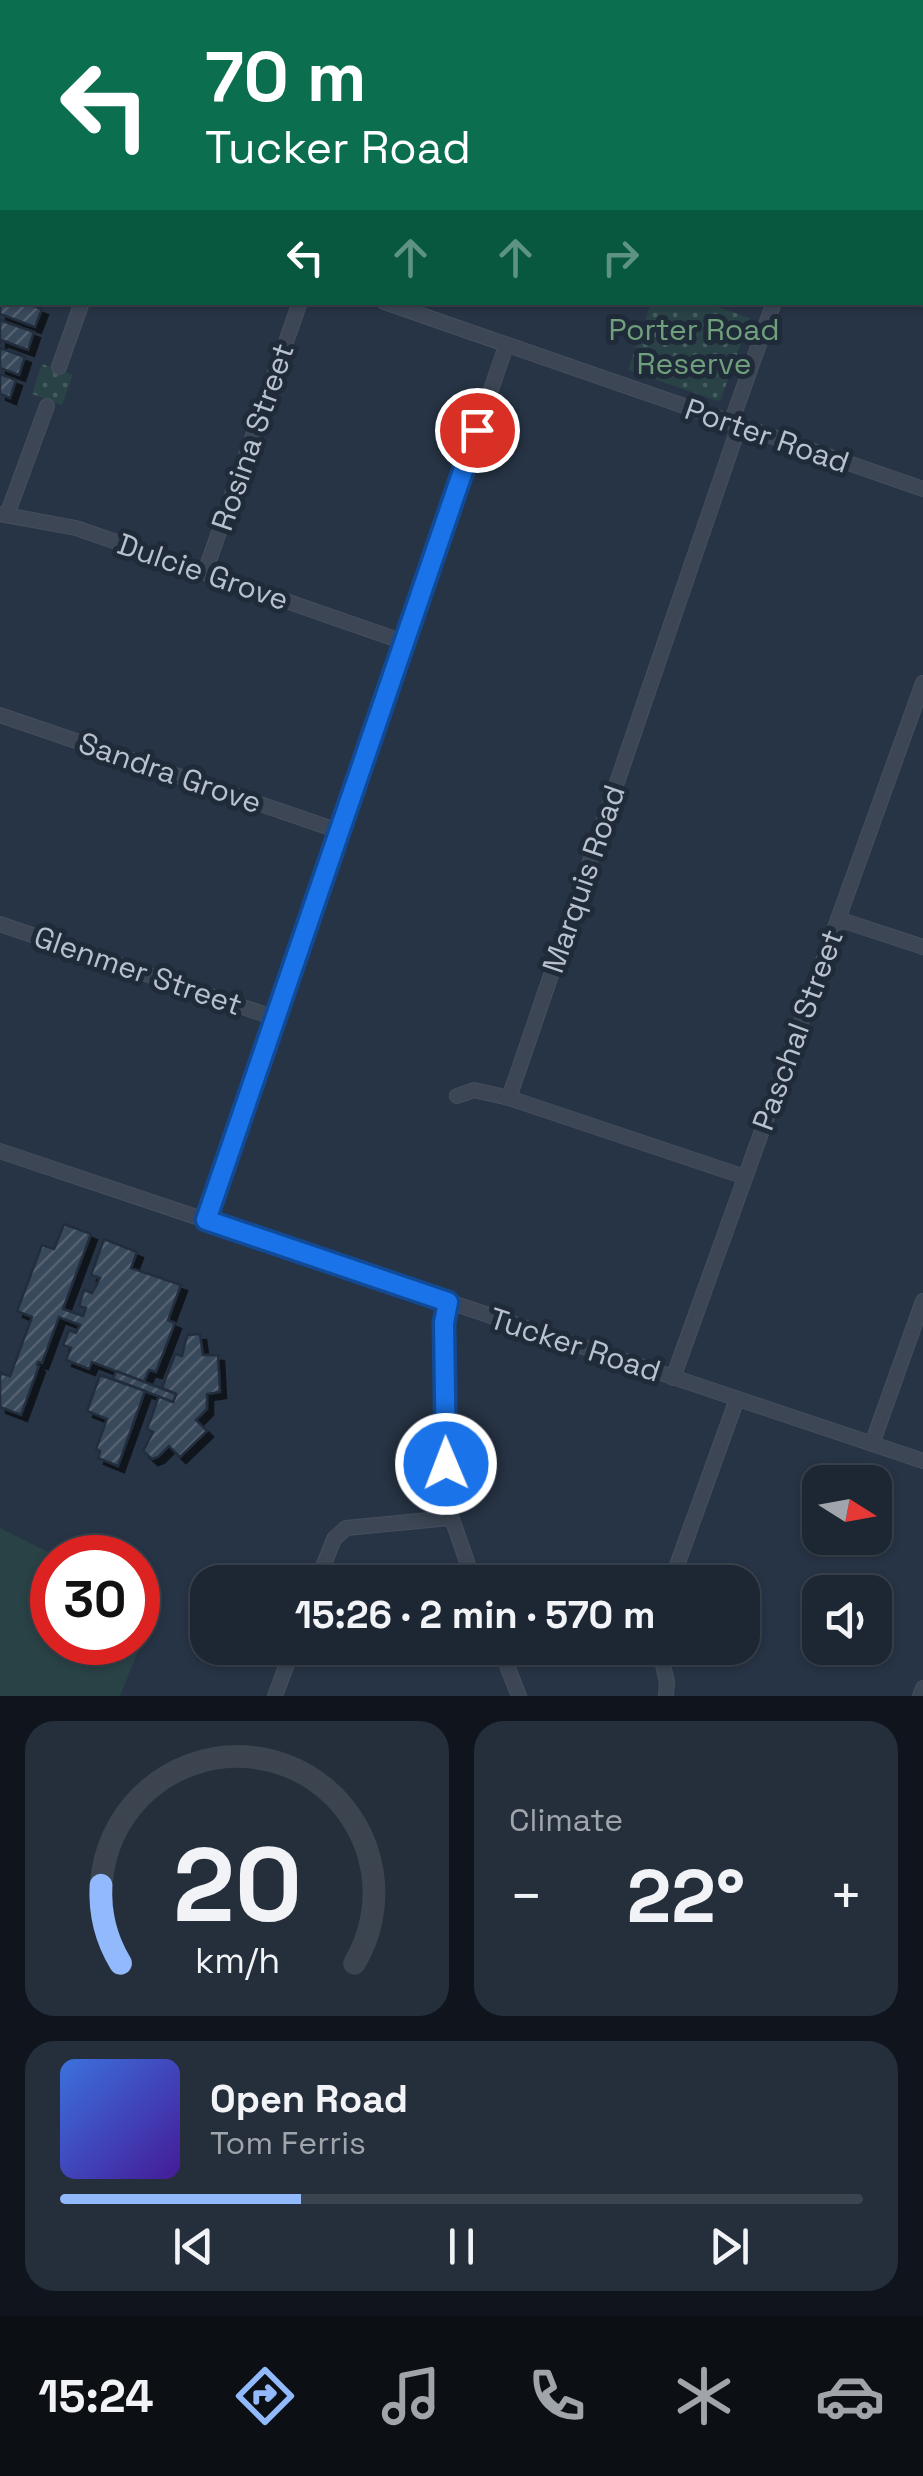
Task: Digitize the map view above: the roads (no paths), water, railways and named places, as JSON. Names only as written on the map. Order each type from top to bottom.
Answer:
[{"type":"street","points":[[59,366],[81,305]]},
{"type":"street","name":"Rosina Street","points":[[205,572],[299,305]]},
{"type":"street","name":"Porter Road","points":[[392,305],[923,490]]},
{"type":"street","name":"Marquis Road","points":[[510,1098],[773,305]]},
{"type":"street","points":[[206,1220],[506,346]]},
{"type":"street","points":[[3,514],[47,406]]},
{"type":"street","name":"Dulcie Grove","points":[[3,514],[67,525],[404,642]]},
{"type":"street","name":"Paschal Street","points":[[672,1378],[923,683]]},
{"type":"street","name":"Sandra Grove","points":[[0,715],[339,832]]},
{"type":"street","points":[[838,919],[923,947]]},
{"type":"street","name":"Glenmer Street","points":[[0,924],[275,1018]]},
{"type":"street","points":[[458,1096],[474,1090],[510,1098],[745,1177]]},
{"type":"street","name":"Tucker Road","points":[[0,1151],[923,1461]]},
{"type":"street","points":[[448,1302],[444,1323],[450,1518],[468,1565]]},
{"type":"street","points":[[872,1444],[923,1302]]},
{"type":"street","points":[[677,1565],[737,1399]]},
{"type":"street","points":[[324,1565],[334,1539],[346,1528],[450,1518]]},
{"type":"street","points":[[274,1696],[286,1665]]},
{"type":"street","points":[[507,1665],[519,1696]]},
{"type":"street","points":[[663,1665],[666,1696]]},
{"type":"street","points":[[920,1696],[923,1688]]},
{"type":"park label","name":"Porter Road Reserve","points":[[694,347]]}]
